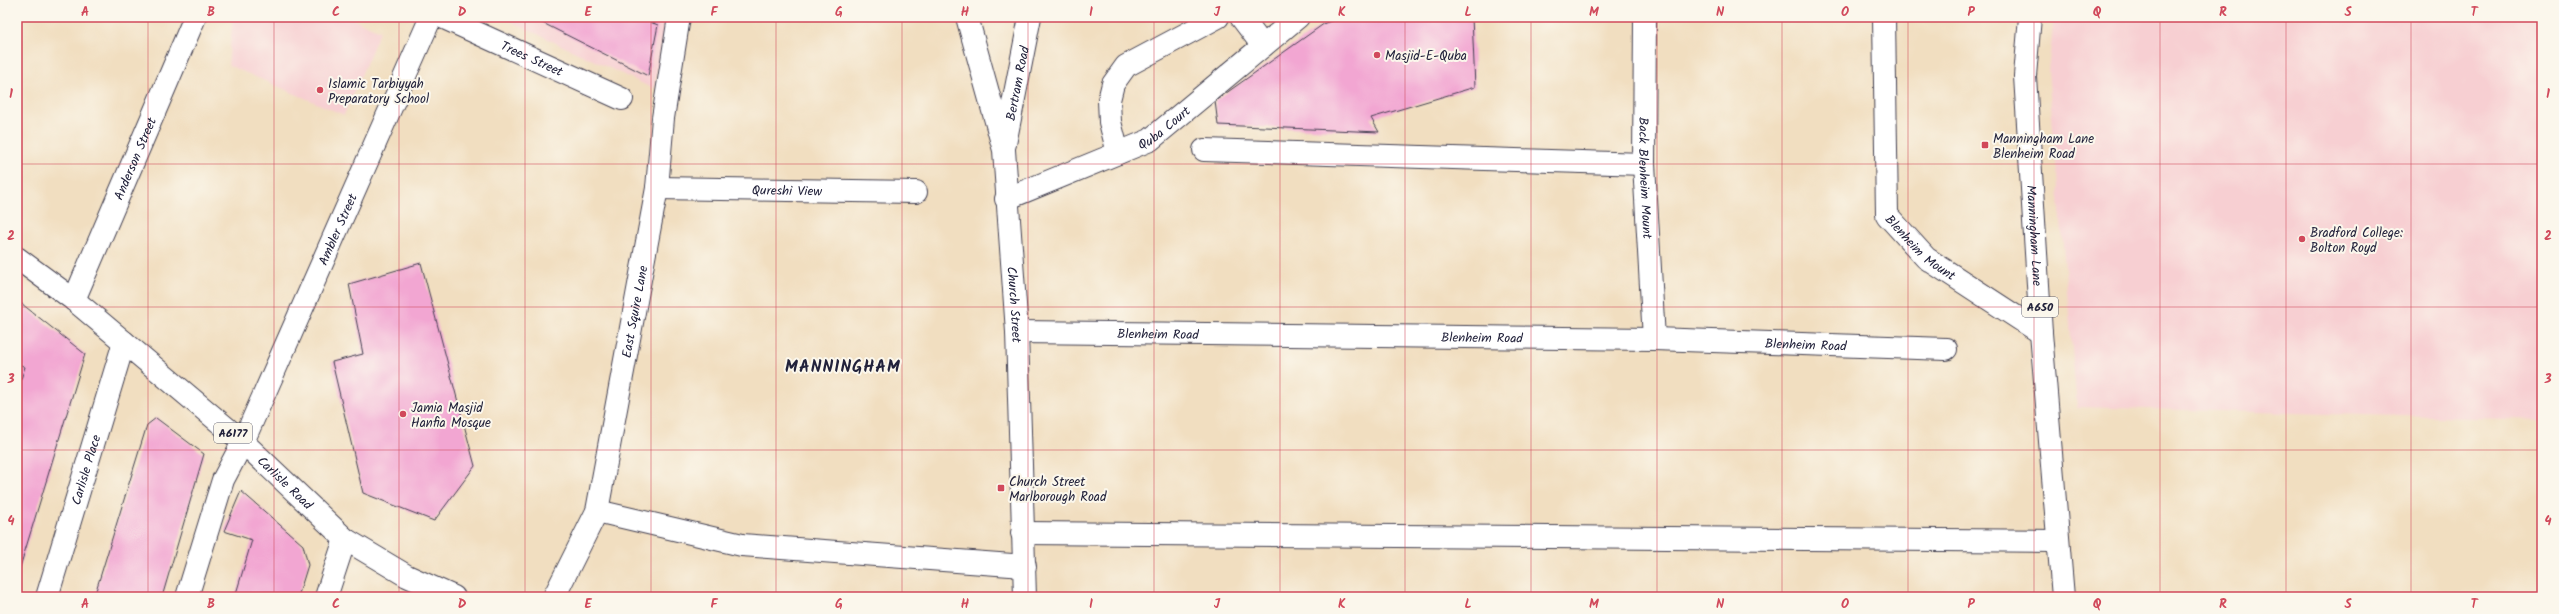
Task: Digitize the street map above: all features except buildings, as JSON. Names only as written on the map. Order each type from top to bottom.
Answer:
[{"type":"main road","name":"Anderson Street","points":[[74,300],[194,17]]},
{"type":"main road","name":"Ambler Street","points":[[187,597],[223,480],[243,442],[431,17]]},
{"type":"main road","name":"Trees Street","points":[[442,17],[622,99]]},
{"type":"main road","name":"East Squire Lane","points":[[554,597],[597,511],[657,188],[663,118],[678,17]]},
{"type":"main road","name":"Church Street","points":[[967,17],[1004,150],[1006,199],[1017,332],[1025,597]]},
{"type":"main road","name":"Bertram Road","points":[[1004,150],[1030,17]]},
{"type":"main road","points":[[1118,153],[1110,122],[1109,100],[1113,84],[1126,66],[1218,17]]},
{"type":"main road","points":[[1241,17],[1263,46]]},
{"type":"main road","name":"Quba Court","points":[[1006,199],[1150,140],[1298,17]]},
{"type":"main road","name":"Back Blenheim Mount","points":[[1645,17],[1644,164],[1654,339]]},
{"type":"main road","name":"Blenheim Mount","points":[[1884,17],[1887,215],[1926,258],[2042,333]]},
{"type":"main road","name":"Manningham Lane","points":[[2030,17],[2025,76],[2042,333],[2063,597]]},
{"type":"main road","points":[[1204,150],[1644,164]]},
{"type":"main road","name":"Qureshi View","points":[[657,188],[916,192]]},
{"type":"main road","name":"Carlisle Road","points":[[17,258],[74,300],[243,442],[346,539],[407,576],[454,597]]},
{"type":"main road","name":"Blenheim Road","points":[[1017,332],[1654,339],[1946,349]]},
{"type":"main road","name":"Carlisle Place","points":[[47,597],[124,342]]},
{"type":"main road","points":[[597,511],[742,545],[1024,566]]},
{"type":"main road","points":[[1022,533],[2058,541]]},
{"type":"main road","points":[[326,597],[346,539]]},
{"type":"shaded area","name":"Islamic Tarbiyyah Preparatory School","points":[[233,17],[348,17],[380,31],[344,115],[228,65]]},
{"type":"shaded area","points":[[501,17],[666,17],[654,89]]},
{"type":"shaded area","name":"Bradford College: Bolton Royd","points":[[2054,17],[2542,17],[2542,420],[2077,407],[2048,71]]},
{"type":"place","name":"Masjid-E-Quba","points":[[1377,55]]},
{"type":"place","name":"Islamic Tarbiyyah Preparatory School","points":[[320,90]]},
{"type":"place","name":"Manningham Lane Blenheim Road","points":[[1985,145]]},
{"type":"place","name":"Bradford College: Bolton Royd","points":[[2302,239]]},
{"type":"place","name":"Jamia Masjid Hanfia Mosque","points":[[403,414]]},
{"type":"place","name":"Church Street Marlborough Road","points":[[1001,488]]},
{"type":"district","name":"MANNINGHAM","points":[[843,366]]}]
